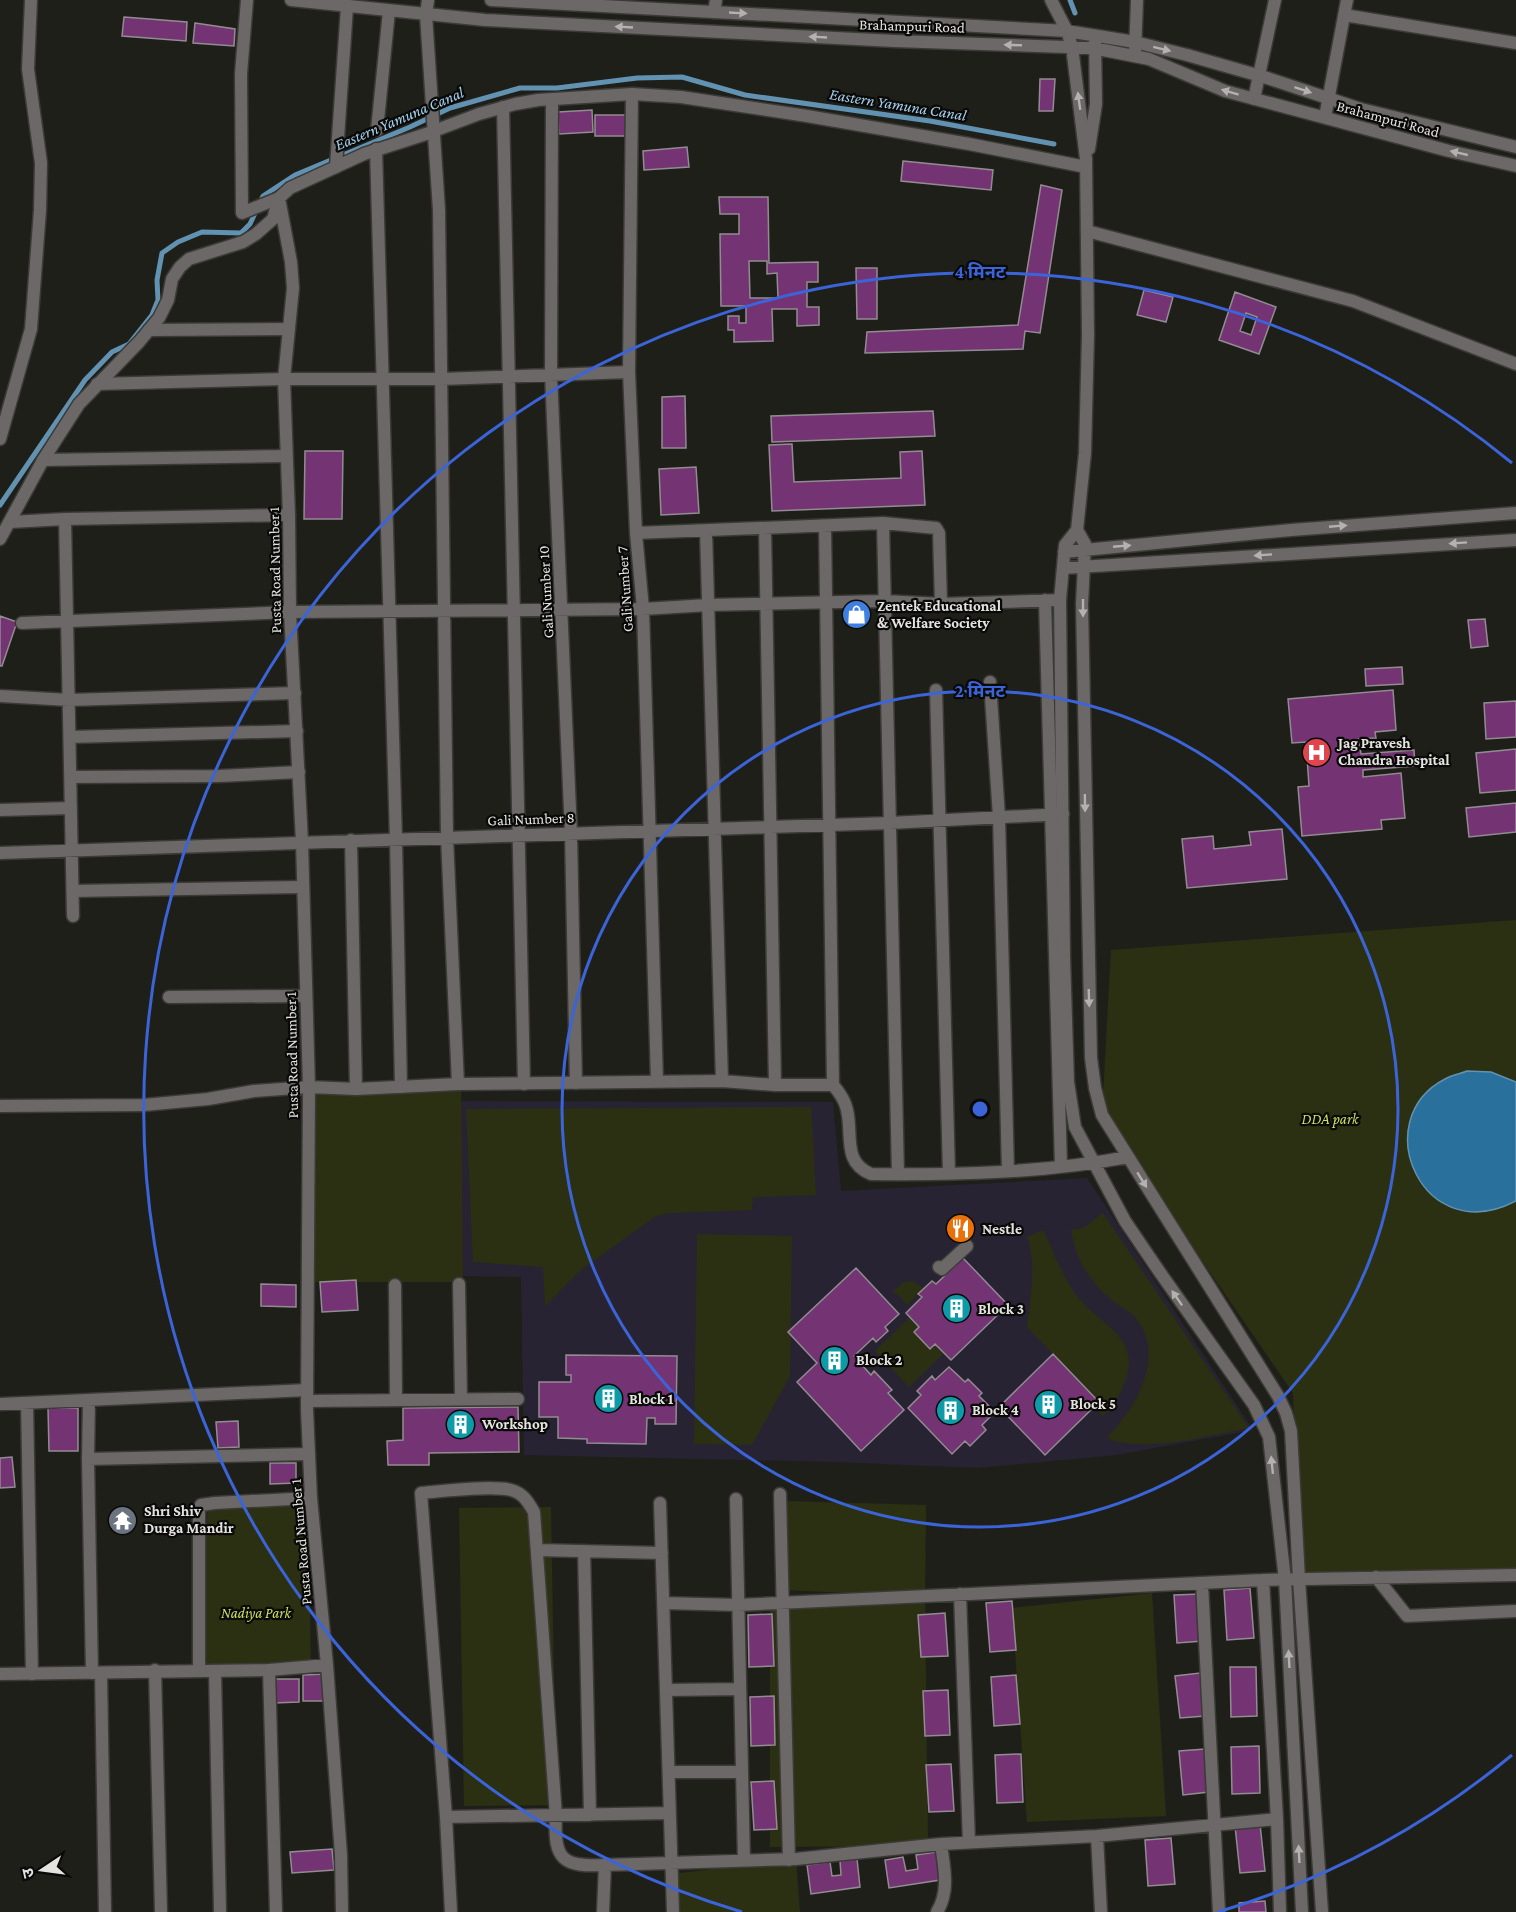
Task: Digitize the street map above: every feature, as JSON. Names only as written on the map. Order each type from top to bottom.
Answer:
[{"type":"street","points":[[0,439],[31,328],[40,210],[41,163],[28,69],[31,0]]},
{"type":"street","points":[[247,0],[241,74],[242,213],[274,200],[290,188],[376,149],[503,107],[552,99],[632,94],[681,97],[807,116],[1086,163]]},
{"type":"street","name":"Brahampuri Road","points":[[291,0],[485,20],[895,41],[1072,47],[1096,43],[1135,42],[1259,76],[1361,109],[1516,147]]},
{"type":"street","points":[[428,0],[426,15],[439,210],[447,837],[458,1084]]},
{"type":"street","name":"Brahampuri Road","points":[[491,0],[599,5],[715,6],[1067,31],[1134,56],[1149,59],[1225,91],[1449,151],[1516,166]]},
{"type":"street","points":[[1051,0],[1067,31],[1072,47],[1086,163],[1088,335],[1085,453],[1077,530],[1065,545],[1060,600],[1057,814],[1062,1166]]},
{"type":"street","points":[[1134,56],[1137,0]]},
{"type":"street","points":[[1254,99],[1275,0]]},
{"type":"street","points":[[1325,117],[1347,0]]},
{"type":"street","points":[[336,167],[347,7]]},
{"type":"street","points":[[378,130],[389,11]]},
{"type":"street","points":[[1344,15],[1516,44]]},
{"type":"street","points":[[1086,163],[1092,137],[1095,104],[1096,43]]},
{"type":"street","name":"Gali Number 7","points":[[632,94],[629,372],[636,533],[643,609],[657,1081]]},
{"type":"street","name":"Gali Number 10","points":[[552,99],[551,374],[571,833],[576,1083]]},
{"type":"street","points":[[503,107],[524,1084]]},
{"type":"street","points":[[376,149],[401,1087]]},
{"type":"street","points":[[0,539],[43,460],[79,404],[159,318],[168,300],[172,279],[180,267],[189,260],[243,242],[256,234],[273,219],[274,200]]},
{"type":"street","name":"Pusta Road Number 1","points":[[274,200],[292,279],[284,380],[290,612],[302,842],[309,1087],[307,1395],[311,1498],[327,1665],[341,1855],[342,1912]]},
{"type":"street","points":[[1087,231],[1353,301],[1516,364]]},
{"type":"street","points":[[149,330],[289,329]]},
{"type":"street","points":[[98,384],[383,378],[442,379],[629,372]]},
{"type":"street","points":[[43,460],[286,456]]},
{"type":"street","points":[[1064,552],[1303,529],[1516,513]]},
{"type":"street","points":[[10,522],[289,515]]},
{"type":"street","points":[[65,519],[73,916]]},
{"type":"street","points":[[636,533],[883,523],[933,528],[938,530],[941,604]]},
{"type":"street","points":[[883,523],[898,1174]]},
{"type":"street","points":[[825,526],[833,1085],[842,1096],[847,1111],[850,1149],[861,1170],[871,1174],[1008,1171],[1094,1164],[1128,1157]]},
{"type":"street","points":[[765,528],[775,1084]]},
{"type":"street","points":[[1077,530],[1085,544],[1083,663],[1091,1058],[1095,1088],[1102,1115],[1278,1396],[1291,1431],[1322,1912]]},
{"type":"street","points":[[706,531],[722,1081]]},
{"type":"street","points":[[1063,568],[1516,540]]},
{"type":"street","points":[[1045,600],[1064,957],[1068,1082],[1075,1127],[1125,1221],[1254,1405],[1269,1437],[1284,1580],[1302,1912]]},
{"type":"street","points":[[22,622],[290,612],[643,609],[708,605],[885,601],[941,604],[1060,600]]},
{"type":"street","points":[[990,682],[999,818],[1008,1171]]},
{"type":"street","points":[[936,690],[949,1173]]},
{"type":"street","points":[[0,696],[69,699],[295,693]]},
{"type":"street","points":[[70,737],[297,731]]},
{"type":"street","points":[[70,777],[219,776],[299,772]]},
{"type":"street","points":[[0,810],[71,808]]},
{"type":"street","name":"Gali Number 8","points":[[0,853],[890,823],[1057,814]]},
{"type":"street","points":[[351,840],[357,1089]]},
{"type":"street","points":[[73,891],[303,887]]},
{"type":"street","points":[[169,997],[305,996]]},
{"type":"street","points":[[0,1106],[144,1105],[208,1099],[254,1091],[309,1087],[357,1089],[458,1084],[657,1081],[833,1085]]},
{"type":"street","points":[[939,1267],[942,1269],[967,1246]]},
{"type":"street","points":[[459,1284],[461,1399]]},
{"type":"street","points":[[395,1285],[396,1400]]},
{"type":"street","points":[[0,1404],[307,1395],[396,1400],[518,1399]]},
{"type":"street","points":[[89,1400],[88,1459],[105,1912]]},
{"type":"street","points":[[27,1403],[32,1674]]},
{"type":"street","points":[[88,1459],[309,1454]]},
{"type":"street","points":[[451,1912],[421,1493],[486,1489],[511,1490],[525,1498],[534,1512],[556,1816],[555,1833],[558,1848],[565,1860],[579,1866],[789,1860],[941,1844],[1097,1836],[1277,1819]]},
{"type":"street","points":[[780,1494],[789,1860]]},
{"type":"street","points":[[200,1670],[199,1509],[201,1505],[311,1498]]},
{"type":"street","points":[[736,1499],[744,1862]]},
{"type":"street","points":[[660,1503],[673,1912]]},
{"type":"street","points":[[537,1550],[662,1553]]},
{"type":"street","points":[[584,1551],[590,1815]]},
{"type":"street","points":[[664,1603],[738,1605],[1263,1580],[1516,1575]]},
{"type":"street","points":[[1376,1577],[1407,1616],[1516,1611]]},
{"type":"street","points":[[1263,1580],[1280,1912]]},
{"type":"street","points":[[1202,1583],[1219,1912]]},
{"type":"street","points":[[960,1594],[969,1842]]},
{"type":"street","points":[[0,1674],[269,1670],[327,1665]]},
{"type":"street","points":[[155,1670],[161,1912]]},
{"type":"street","points":[[269,1670],[276,1912]]},
{"type":"street","points":[[215,1671],[220,1912]]},
{"type":"street","points":[[667,1690],[740,1689]]},
{"type":"street","points":[[669,1772],[742,1772]]},
{"type":"street","points":[[446,1817],[670,1813]]},
{"type":"street","points":[[1097,1836],[1101,1912]]},
{"type":"street","points":[[937,1912],[943,1901],[945,1885],[941,1844]]},
{"type":"street","points":[[603,1912],[605,1865]]},
{"type":"shaded area","points":[[459,1101],[833,1102],[841,1191],[1087,1178],[1253,1430],[1116,1455],[978,1468],[835,1462],[524,1455],[521,1277],[463,1276]]},
{"type":"green space","name":"DDA park","points":[[1516,920],[1516,1572],[1299,1579],[1293,1393],[1102,1115],[1111,950]]},
{"type":"green space","points":[[461,1085],[463,1282],[306,1282],[312,1086]]},
{"type":"green space","points":[[811,1107],[816,1195],[753,1197],[752,1210],[669,1213],[656,1216],[582,1269],[545,1306],[543,1267],[473,1262],[466,1109]]},
{"type":"green space","points":[[1103,1213],[1249,1428],[1158,1444],[1139,1444],[1106,1438],[1128,1412],[1137,1397],[1148,1364],[1148,1347],[1144,1331],[1134,1316],[1097,1286],[1090,1278],[1076,1250],[1071,1230],[1083,1228]]},
{"type":"green space","points":[[1043,1230],[1075,1293],[1118,1335],[1128,1354],[1129,1367],[1125,1382],[1116,1400],[1103,1416],[1095,1409],[1100,1402],[1027,1327],[1032,1258],[1027,1237]]},
{"type":"green space","points":[[697,1234],[792,1236],[790,1376],[752,1445],[694,1444]]},
{"type":"green space","points":[[913,1281],[923,1288],[908,1305],[893,1291],[904,1282]]},
{"type":"green space","points":[[909,1318],[943,1354],[909,1387],[875,1351]]},
{"type":"green space","points":[[784,1501],[926,1505],[928,1846],[770,1847],[770,1604],[915,1596],[785,1590]]},
{"type":"green space","name":"Nadiya Park","points":[[208,1503],[308,1503],[311,1665],[199,1670]]},
{"type":"green space","points":[[551,1507],[556,1805],[464,1806],[459,1508]]},
{"type":"green space","points":[[1152,1593],[1166,1816],[1027,1822],[1012,1608]]},
{"type":"green space","points":[[796,1859],[800,1912],[673,1912],[672,1874]]},
{"type":"water","points":[[1467,1071],[1491,1072],[1516,1082],[1516,1201],[1483,1212],[1455,1208],[1432,1195],[1416,1174],[1408,1149],[1410,1122],[1422,1098],[1450,1076]]},
{"type":"building","points":[[124,17],[187,22],[186,41],[122,36]]},
{"type":"building","points":[[195,23],[235,29],[234,46],[193,43]]},
{"type":"building","points":[[1040,79],[1055,79],[1053,111],[1039,111]]},
{"type":"building","points":[[592,110],[593,132],[559,134],[558,112]]},
{"type":"building","points":[[595,115],[628,115],[628,136],[595,136]]},
{"type":"building","points":[[687,147],[689,167],[644,170],[643,151]]},
{"type":"building","points":[[903,161],[993,170],[991,190],[901,181]]},
{"type":"building","points":[[1041,185],[1062,190],[1040,333],[1025,331],[1023,349],[865,353],[867,332],[1018,325]]},
{"type":"building","points":[[719,197],[768,197],[769,263],[818,262],[818,282],[807,282],[807,307],[819,307],[819,325],[797,326],[797,309],[772,309],[773,341],[734,342],[734,330],[728,330],[728,316],[739,316],[739,323],[746,323],[746,306],[721,306],[720,234],[739,234],[739,214],[720,214]],"holes":[[[749,261],[767,261],[767,274],[777,273],[778,298],[750,298]]]},
{"type":"building","points":[[856,268],[877,268],[877,319],[857,319]]},
{"type":"building","points":[[1144,290],[1173,297],[1166,322],[1137,315]]},
{"type":"building","points":[[1235,292],[1276,307],[1259,354],[1219,340]],"holes":[[[1246,313],[1257,317],[1251,335],[1240,331]]]},
{"type":"building","points":[[685,396],[686,448],[662,448],[662,397]]},
{"type":"building","points":[[933,411],[935,436],[772,442],[771,416]]},
{"type":"building","points":[[792,444],[794,482],[901,478],[900,452],[922,451],[925,505],[772,511],[769,445]]},
{"type":"building","points":[[305,451],[343,451],[342,519],[304,519]]},
{"type":"building","points":[[696,467],[699,513],[661,515],[659,469]]},
{"type":"building","points":[[0,616],[17,622],[2,666],[0,666]]},
{"type":"building","points":[[1485,619],[1488,646],[1471,648],[1468,620]]},
{"type":"building","points":[[1402,667],[1403,684],[1366,686],[1365,669]]},
{"type":"building","points":[[1393,690],[1396,730],[1375,732],[1376,738],[1359,739],[1361,754],[1414,750],[1415,766],[1363,770],[1363,777],[1401,773],[1405,818],[1381,820],[1382,829],[1302,836],[1298,787],[1309,786],[1306,742],[1292,743],[1288,699]]},
{"type":"building","points":[[1516,701],[1516,737],[1486,739],[1484,703]]},
{"type":"building","points":[[1516,749],[1516,790],[1480,793],[1476,753]]},
{"type":"building","points":[[1516,803],[1516,832],[1469,837],[1466,808]]},
{"type":"building","points":[[1282,829],[1287,879],[1187,888],[1182,839],[1213,836],[1214,849],[1251,845],[1249,832]]},
{"type":"building","name":"Block 3","points":[[963,1258],[1008,1305],[951,1360],[935,1344],[930,1349],[914,1332],[919,1327],[906,1313],[922,1297],[918,1294],[932,1281],[936,1284]]},
{"type":"building","name":"Block 2","points":[[856,1268],[899,1314],[885,1327],[888,1331],[876,1342],[873,1338],[854,1356],[871,1375],[874,1371],[892,1390],[888,1393],[904,1410],[861,1451],[797,1382],[817,1363],[788,1332]]},
{"type":"building","points":[[356,1280],[358,1310],[322,1312],[320,1282]]},
{"type":"building","points":[[261,1284],[296,1285],[296,1307],[261,1306]]},
{"type":"building","name":"Block 5","points":[[1053,1354],[1099,1402],[1045,1455],[999,1407]]},
{"type":"building","name":"Block 1","points":[[566,1355],[677,1356],[676,1424],[655,1424],[655,1418],[647,1418],[646,1444],[587,1443],[587,1439],[558,1438],[558,1417],[539,1417],[539,1382],[571,1382],[571,1375],[566,1375]]},
{"type":"building","name":"Block 4","points":[[949,1367],[965,1382],[968,1379],[982,1393],[979,1396],[995,1412],[982,1425],[986,1430],[970,1446],[965,1441],[952,1454],[908,1408],[921,1395],[917,1391],[932,1376],[935,1380]]},
{"type":"building","name":"Workshop","points":[[518,1407],[519,1452],[429,1453],[429,1465],[388,1465],[387,1441],[403,1440],[403,1408]]},
{"type":"building","points":[[48,1408],[78,1408],[78,1451],[49,1451]]},
{"type":"building","points":[[238,1421],[239,1447],[218,1448],[216,1422]]},
{"type":"building","points":[[12,1457],[15,1487],[0,1488],[0,1458]]},
{"type":"building","points":[[270,1463],[296,1463],[296,1483],[270,1484]]},
{"type":"building","points":[[1250,1588],[1254,1638],[1227,1640],[1224,1590]]},
{"type":"building","points":[[1201,1594],[1203,1641],[1177,1643],[1174,1595]]},
{"type":"building","points":[[1012,1601],[1016,1650],[990,1652],[986,1603]]},
{"type":"building","points":[[945,1613],[948,1656],[921,1657],[918,1615]]},
{"type":"building","points":[[772,1614],[774,1666],[749,1667],[748,1615]]},
{"type":"building","points":[[1230,1667],[1256,1667],[1257,1716],[1231,1717]]},
{"type":"building","points":[[1200,1673],[1205,1716],[1180,1718],[1175,1676]]},
{"type":"building","points":[[325,1674],[325,1701],[303,1701],[303,1675]]},
{"type":"building","points":[[1016,1675],[1020,1724],[994,1726],[991,1677]]},
{"type":"building","points":[[274,1679],[299,1679],[299,1702],[274,1703]]},
{"type":"building","points":[[948,1690],[950,1735],[925,1736],[923,1691]]},
{"type":"building","points":[[774,1696],[775,1745],[751,1746],[750,1697]]},
{"type":"building","points":[[1259,1746],[1260,1793],[1232,1794],[1231,1747]]},
{"type":"building","points":[[1205,1749],[1209,1792],[1183,1795],[1179,1751]]},
{"type":"building","points":[[1021,1754],[1023,1802],[997,1803],[995,1755]]},
{"type":"building","points":[[951,1764],[954,1811],[929,1812],[926,1765]]},
{"type":"building","points":[[774,1781],[777,1829],[754,1830],[751,1782]]},
{"type":"building","points":[[1260,1824],[1265,1871],[1240,1873],[1235,1826]]},
{"type":"building","points":[[1171,1838],[1175,1884],[1148,1886],[1145,1840]]},
{"type":"building","points":[[332,1849],[334,1870],[292,1873],[290,1852]]},
{"type":"building","points":[[936,1852],[940,1880],[889,1888],[885,1860],[903,1857],[906,1871],[918,1869],[916,1855]]},
{"type":"building","points":[[857,1859],[860,1887],[811,1894],[807,1865],[830,1862],[832,1876],[841,1875],[840,1861]]},
{"type":"building","points":[[1265,1901],[1266,1912],[1239,1912],[1239,1903]]},
{"type":"waterway","points":[[1070,0],[1075,13]]},
{"type":"waterway","name":"Eastern Yamuna Canal","points":[[0,505],[85,380],[112,352],[129,344],[152,315],[158,300],[157,280],[162,253],[178,242],[202,232],[241,233],[250,224],[263,196],[295,175],[450,108],[520,88],[557,88],[637,78],[682,77],[745,95],[930,121],[1054,144]]},
{"type":"place","name":"Zentek Educational & Welfare Society","points":[[856,615]]},
{"type":"place","name":"Jag Pravesh Chandra Hospital","points":[[1317,752]]},
{"type":"place","name":"Nestle","points":[[961,1229]]},
{"type":"place","name":"Block 3","points":[[957,1309]]},
{"type":"place","name":"Block 2","points":[[835,1360]]},
{"type":"place","name":"Block 1","points":[[608,1399]]},
{"type":"place","name":"Block 5","points":[[1049,1404]]},
{"type":"place","name":"Block 4","points":[[951,1410]]},
{"type":"place","name":"Workshop","points":[[461,1424]]},
{"type":"place","name":"Shri Shiv Durga Mandir","points":[[123,1520]]}]
